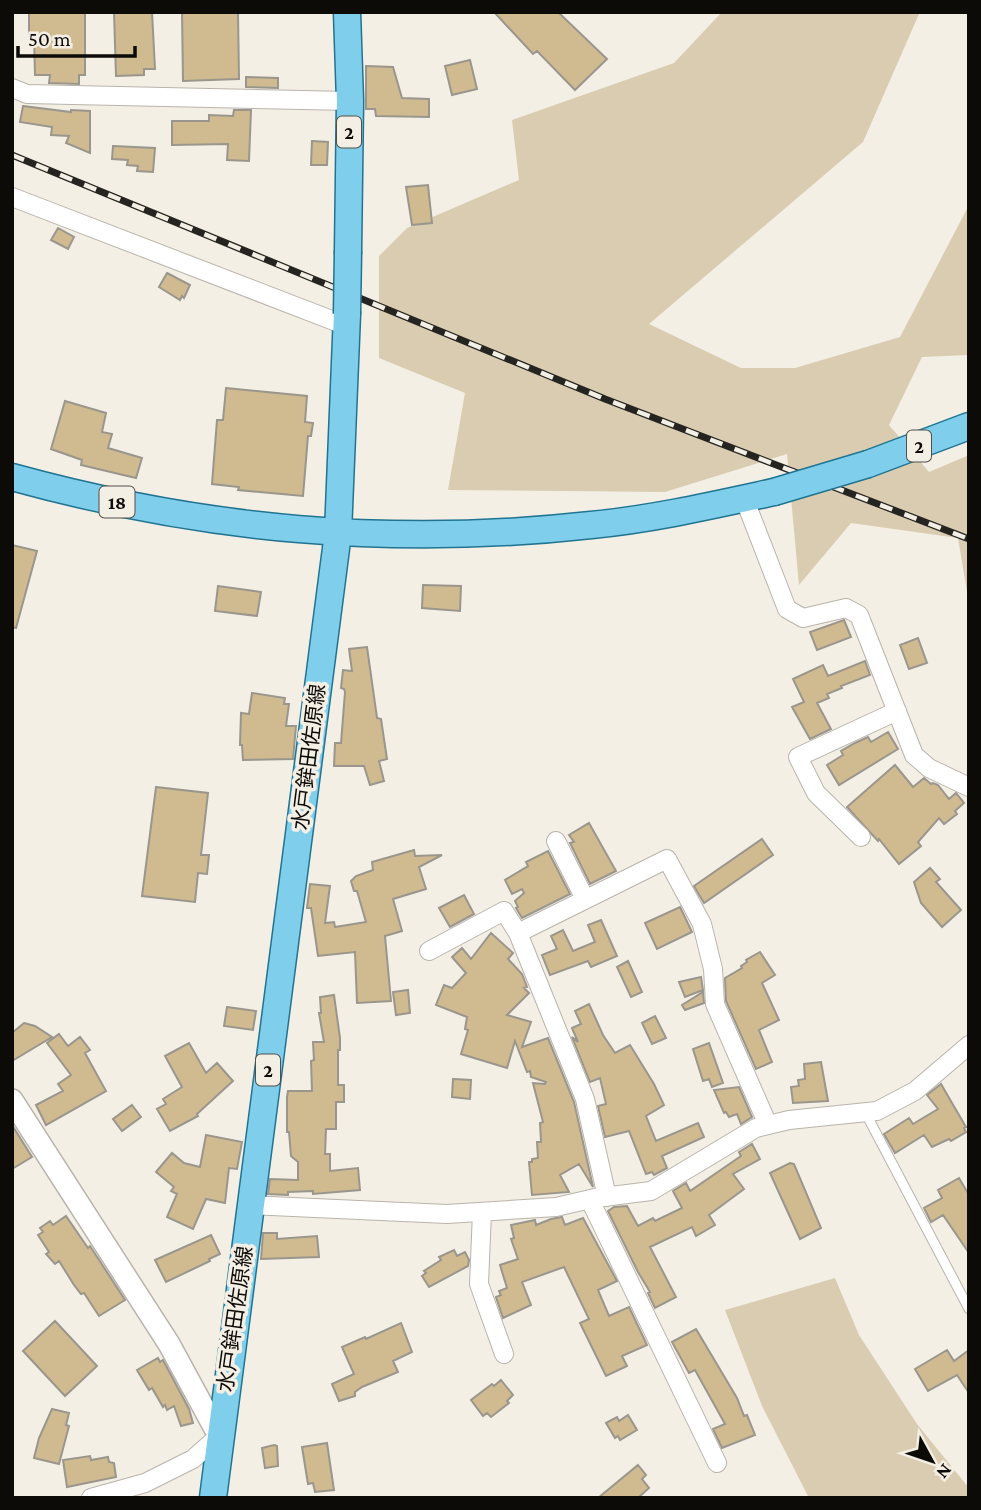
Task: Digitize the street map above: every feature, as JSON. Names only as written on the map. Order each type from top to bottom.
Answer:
[{"type":"main road","name":"水戸鉾田佐原線","points":[[213,1498],[338,533],[347,320],[350,101],[347,12]]},
{"type":"main road","name":"2","points":[[338,533],[419,536],[494,534],[658,516],[774,492],[868,464],[969,426]]},
{"type":"main road","name":"18","points":[[12,477],[194,517],[338,533]]},
{"type":"street","points":[[12,88],[27,94],[350,101]]},
{"type":"street","points":[[12,197],[347,320]]},
{"type":"street","points":[[744,498],[787,609],[803,618],[846,608],[859,615],[914,755],[929,768],[969,787]]},
{"type":"street","points":[[861,837],[816,793],[798,757],[897,711]]},
{"type":"street","points":[[556,841],[585,899]]},
{"type":"street","points":[[518,933],[667,859],[702,924],[713,969],[715,1004],[768,1125]]},
{"type":"street","points":[[429,951],[504,911],[518,933],[585,1099],[599,1198],[717,1463]]},
{"type":"street","points":[[251,1205],[360,1212],[482,1212],[556,1207],[651,1191],[757,1128],[789,1120],[877,1111],[915,1091],[969,1045]]},
{"type":"street","points":[[12,1100],[169,1345],[219,1436],[193,1459],[145,1483],[91,1498]]},
{"type":"street","points":[[482,1212],[479,1284],[503,1354]]},
{"type":"lane","points":[[865,1112],[969,1309]]},
{"type":"shaded area","points":[[722,12],[919,14],[863,142],[649,324],[741,368],[795,368],[900,337],[969,205],[969,355],[922,357],[889,425],[929,472],[969,455],[969,604],[958,538],[851,523],[799,585],[787,454],[665,492],[448,490],[465,393],[379,358],[379,256],[407,228],[519,180],[512,120],[674,63]]},
{"type":"shaded area","points":[[835,1278],[859,1335],[917,1424],[969,1488],[969,1498],[809,1498],[762,1406],[725,1310]]},
{"type":"building","points":[[29,12],[85,13],[85,75],[79,75],[79,84],[49,83],[50,75],[35,75],[34,36],[29,36]]},
{"type":"building","points":[[114,12],[152,12],[155,69],[144,69],[144,75],[116,76]]},
{"type":"building","points":[[182,12],[238,12],[239,79],[183,81]]},
{"type":"building","points":[[494,12],[558,12],[607,59],[575,90],[537,51],[533,54]]},
{"type":"building","points":[[470,60],[477,89],[452,95],[445,66]]},
{"type":"building","points":[[366,66],[393,67],[402,98],[429,99],[429,117],[376,116],[375,109],[366,109]]},
{"type":"building","points":[[246,77],[278,78],[278,88],[246,87]]},
{"type":"building","points":[[23,106],[71,112],[90,111],[90,153],[66,143],[69,136],[51,135],[52,127],[20,122]]},
{"type":"building","points":[[234,110],[251,110],[249,161],[227,160],[228,144],[172,145],[172,121],[209,121],[209,115],[233,116]]},
{"type":"building","points":[[312,141],[328,142],[327,165],[311,165]]},
{"type":"building","points":[[113,146],[155,148],[153,172],[137,171],[138,166],[127,165],[128,160],[112,159]]},
{"type":"building","points":[[428,185],[432,223],[412,225],[406,187]]},
{"type":"building","points":[[58,228],[74,237],[68,249],[51,240]]},
{"type":"building","points":[[167,273],[190,285],[184,298],[182,296],[180,300],[159,287]]},
{"type":"building","points":[[226,388],[307,396],[305,422],[313,423],[311,436],[308,436],[303,496],[238,490],[239,487],[212,484],[217,420],[223,420]]},
{"type":"building","points":[[65,401],[106,413],[102,432],[112,434],[108,448],[142,458],[136,478],[81,465],[82,460],[51,449]]},
{"type":"building","points":[[12,545],[37,551],[16,628],[12,627]]},
{"type":"building","points":[[423,585],[461,586],[460,611],[422,608]]},
{"type":"building","points":[[218,586],[261,592],[257,616],[215,611]]},
{"type":"building","points":[[844,620],[851,637],[817,650],[810,632]]},
{"type":"building","points":[[918,638],[927,663],[909,669],[900,645]]},
{"type":"building","points":[[367,647],[377,718],[381,719],[387,759],[379,761],[384,781],[370,785],[364,766],[334,766],[335,743],[341,743],[345,692],[341,688],[343,670],[352,671],[349,649]]},
{"type":"building","points":[[865,661],[870,675],[841,686],[842,688],[827,694],[829,698],[817,703],[831,729],[810,739],[792,707],[804,702],[793,679],[823,665],[828,676]]},
{"type":"building","points":[[252,693],[285,698],[284,704],[289,704],[286,726],[296,726],[293,759],[243,760],[240,745],[241,713],[249,714]]},
{"type":"building","points":[[888,732],[898,749],[839,785],[827,765],[843,755],[841,751],[855,743],[868,737],[871,742]]},
{"type":"building","points":[[895,765],[913,787],[924,778],[931,784],[938,785],[949,799],[956,793],[964,803],[955,811],[957,814],[944,824],[939,818],[918,842],[921,846],[899,864],[847,807]]},
{"type":"building","points":[[156,787],[208,793],[201,855],[209,855],[207,874],[198,873],[195,902],[142,896]]},
{"type":"building","points":[[589,823],[616,871],[590,884],[570,843],[574,842],[569,835]]},
{"type":"building","points":[[762,839],[773,855],[704,903],[694,886]]},
{"type":"building","points":[[414,850],[415,856],[442,855],[419,867],[426,889],[393,899],[402,931],[385,936],[391,1001],[357,1003],[355,952],[318,956],[311,908],[307,908],[310,884],[330,886],[325,923],[334,922],[335,927],[366,922],[357,891],[354,891],[351,881],[356,876],[373,870],[372,862]]},
{"type":"building","points":[[548,851],[570,894],[522,918],[515,901],[524,893],[522,889],[512,894],[505,880],[528,866],[526,862]]},
{"type":"building","points":[[930,868],[940,879],[936,882],[961,910],[942,927],[921,903],[914,882]]},
{"type":"building","points":[[464,895],[474,914],[450,927],[439,908]]},
{"type":"building","points":[[680,907],[692,932],[657,949],[645,923]]},
{"type":"building","points":[[601,920],[617,956],[591,967],[588,961],[550,975],[542,955],[557,949],[551,936],[563,930],[573,951],[595,942],[588,925]]},
{"type":"building","points":[[491,933],[513,953],[508,959],[522,974],[527,987],[524,988],[529,993],[507,1015],[531,1022],[522,1047],[548,1038],[574,1102],[593,1187],[579,1164],[560,1175],[569,1192],[532,1195],[529,1162],[538,1158],[537,1142],[541,1142],[540,1123],[543,1122],[533,1083],[546,1082],[531,1077],[530,1071],[527,1072],[515,1041],[507,1068],[461,1054],[468,1030],[465,1029],[467,1017],[436,1005],[444,985],[452,988],[466,973],[452,957],[462,948],[471,959]]},
{"type":"building","points":[[760,952],[775,975],[762,983],[779,1020],[759,1030],[772,1062],[756,1069],[726,1001],[725,978],[742,968],[746,960]]},
{"type":"building","points":[[628,961],[642,992],[631,997],[617,967]]},
{"type":"building","points":[[701,977],[703,990],[685,997],[679,982]]},
{"type":"building","points":[[408,990],[410,1013],[396,1015],[393,992]]},
{"type":"building","points":[[703,992],[704,1003],[685,1010],[682,1005]]},
{"type":"building","points":[[334,995],[340,1038],[338,1085],[344,1085],[344,1102],[336,1102],[336,1129],[326,1129],[325,1154],[330,1154],[330,1171],[358,1168],[360,1190],[268,1194],[270,1179],[298,1180],[298,1162],[291,1156],[287,1132],[288,1091],[312,1091],[313,1042],[324,1042],[319,1013],[320,997]]},
{"type":"building","points":[[589,1004],[603,1035],[615,1053],[630,1045],[654,1084],[664,1105],[646,1116],[656,1141],[698,1123],[704,1137],[662,1156],[667,1168],[654,1175],[652,1172],[646,1174],[629,1131],[605,1137],[598,1106],[606,1104],[600,1078],[590,1082],[572,1037],[578,1042],[572,1028],[581,1024],[575,1011]]},
{"type":"building","points":[[227,1007],[256,1011],[253,1030],[224,1026]]},
{"type":"building","points":[[655,1016],[666,1038],[652,1044],[642,1023]]},
{"type":"building","points":[[24,1023],[35,1026],[52,1037],[12,1061],[12,1033]]},
{"type":"building","points":[[59,1034],[68,1046],[80,1037],[90,1050],[85,1053],[106,1091],[46,1125],[36,1105],[63,1091],[58,1084],[71,1075],[47,1043]]},
{"type":"building","points":[[189,1043],[206,1073],[217,1063],[233,1081],[197,1114],[198,1116],[170,1131],[157,1109],[166,1104],[163,1099],[182,1087],[165,1056]]},
{"type":"building","points":[[709,1043],[723,1083],[712,1087],[709,1079],[703,1081],[693,1049]]},
{"type":"building","points":[[821,1062],[828,1101],[793,1103],[791,1087],[799,1086],[798,1080],[805,1079],[804,1064]]},
{"type":"building","points":[[453,1079],[471,1080],[470,1099],[452,1097]]},
{"type":"building","points":[[941,1084],[966,1127],[966,1132],[951,1141],[949,1139],[932,1147],[924,1135],[895,1153],[884,1134],[909,1118],[913,1124],[938,1109],[927,1095]]},
{"type":"building","points":[[739,1087],[752,1117],[741,1124],[737,1114],[729,1117],[724,1113],[714,1090]]},
{"type":"building","points":[[132,1105],[141,1117],[122,1131],[113,1119]]},
{"type":"building","points":[[12,1125],[32,1157],[12,1169]]},
{"type":"building","points":[[206,1135],[242,1142],[237,1169],[229,1168],[225,1203],[206,1199],[193,1229],[167,1217],[177,1194],[171,1191],[174,1187],[156,1172],[172,1153],[184,1163],[200,1167]]},
{"type":"building","points":[[752,1144],[760,1159],[733,1174],[744,1189],[709,1215],[715,1225],[696,1236],[692,1227],[650,1247],[676,1297],[655,1308],[648,1293],[650,1292],[608,1211],[614,1207],[627,1206],[638,1226],[653,1218],[655,1221],[682,1208],[673,1191],[686,1183],[690,1191],[741,1156],[739,1152]]},
{"type":"building","points":[[790,1163],[794,1164],[821,1228],[800,1239],[770,1173]]},
{"type":"building","points":[[959,1178],[969,1195],[969,1253],[943,1215],[931,1222],[924,1208],[942,1198],[938,1190]]},
{"type":"building","points":[[66,1216],[88,1248],[90,1246],[125,1300],[99,1316],[59,1261],[55,1264],[46,1254],[49,1252],[38,1235],[43,1232],[40,1228],[50,1221],[53,1225]]},
{"type":"building","points":[[562,1217],[565,1225],[583,1218],[617,1281],[598,1290],[609,1316],[629,1307],[647,1345],[622,1356],[627,1366],[606,1376],[580,1323],[589,1319],[564,1267],[522,1282],[531,1305],[503,1318],[496,1297],[501,1295],[499,1291],[507,1288],[500,1265],[518,1259],[511,1239],[514,1238],[511,1225],[535,1220],[536,1225]]},
{"type":"building","points":[[263,1233],[277,1233],[277,1239],[317,1236],[319,1257],[261,1259]]},
{"type":"building","points":[[211,1235],[220,1254],[166,1282],[155,1260]]},
{"type":"building","points":[[454,1250],[457,1256],[465,1252],[469,1260],[468,1266],[429,1287],[422,1276],[426,1273],[424,1271],[441,1260],[439,1257]]},
{"type":"building","points":[[55,1321],[97,1366],[65,1396],[23,1351]]},
{"type":"building","points":[[401,1323],[412,1352],[393,1361],[398,1372],[362,1387],[355,1392],[355,1396],[339,1401],[332,1384],[354,1374],[342,1347]]},
{"type":"building","points":[[696,1329],[737,1398],[744,1416],[747,1415],[755,1435],[722,1448],[713,1429],[725,1424],[695,1370],[689,1373],[672,1342]]},
{"type":"building","points":[[947,1350],[954,1361],[969,1350],[969,1393],[957,1375],[928,1391],[915,1369]]},
{"type":"building","points":[[158,1358],[160,1362],[163,1360],[189,1409],[193,1423],[181,1426],[174,1406],[167,1410],[165,1405],[163,1407],[137,1370]]},
{"type":"building","points":[[501,1380],[513,1395],[507,1401],[509,1403],[491,1417],[487,1413],[483,1416],[471,1400]]},
{"type":"building","points":[[52,1409],[69,1413],[66,1425],[69,1426],[59,1464],[34,1458],[39,1438]]},
{"type":"building","points":[[628,1415],[637,1430],[620,1440],[618,1436],[615,1438],[606,1423],[617,1417],[619,1421]]},
{"type":"building","points":[[327,1443],[334,1490],[315,1492],[313,1483],[308,1484],[302,1447]]},
{"type":"building","points":[[277,1446],[278,1466],[265,1468],[262,1448]]},
{"type":"building","points":[[90,1456],[91,1460],[108,1457],[109,1462],[114,1463],[116,1477],[67,1487],[63,1460]]},
{"type":"building","points":[[638,1465],[646,1475],[642,1479],[649,1488],[638,1498],[598,1498]]},
{"type":"railway","points":[[12,155],[605,399],[969,539]]}]
